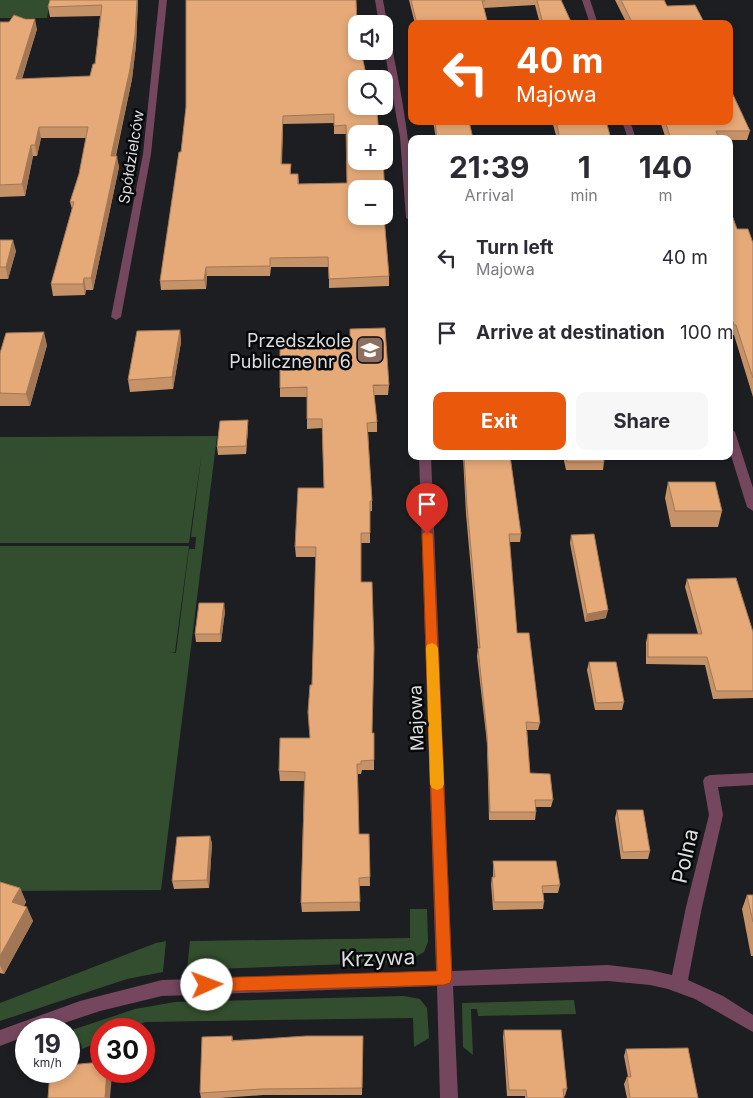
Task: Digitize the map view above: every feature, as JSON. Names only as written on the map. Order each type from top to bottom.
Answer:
[{"type":"street","name":"Spółdzielców","points":[[116,317],[150,132],[163,0]]},
{"type":"street","points":[[379,0],[404,137],[408,183]]},
{"type":"street","points":[[586,0],[593,20]]},
{"type":"street","points":[[733,444],[753,507]]},
{"type":"street","name":"Majowa","points":[[424,460],[449,1098]]},
{"type":"street","name":"Polna","points":[[680,983],[694,907],[716,815],[710,781],[753,779]]},
{"type":"street","name":"Krzywa","points":[[0,1038],[88,1007],[131,994],[162,988],[608,973],[636,974],[680,983],[708,997],[753,1024]]},
{"type":"green space","points":[[0,0],[50,0],[47,18],[0,18]]},
{"type":"green space","points":[[217,436],[161,890],[0,891],[0,546],[189,546],[175,652],[170,653],[176,653],[189,549],[195,549],[196,537],[191,537],[202,451],[189,543],[0,543],[0,437]]},
{"type":"green space","points":[[410,909],[427,909],[428,942],[424,952],[406,962],[187,970],[190,941],[410,938]]},
{"type":"green space","points":[[166,941],[163,972],[127,979],[0,1021],[0,1003],[156,943]]},
{"type":"green space","points":[[404,996],[420,999],[427,1008],[429,1038],[414,1047],[413,1018],[155,1022],[155,1018],[108,1018],[135,1009],[175,1002]]},
{"type":"green space","points":[[574,1000],[576,1014],[478,1016],[477,1009],[471,1009],[473,1055],[463,1047],[462,1003]]},
{"type":"green space","points":[[90,1024],[90,1046],[82,1049],[80,1043],[80,1027]]},
{"type":"building","points":[[50,0],[137,0],[135,35],[130,69],[111,156],[117,156],[91,278],[84,278],[83,284],[51,284],[74,202],[70,202],[79,174],[88,127],[39,127],[35,145],[31,145],[22,184],[0,185],[0,22],[9,22],[14,15],[25,19],[35,19],[16,79],[90,76],[93,64],[95,64],[102,5],[48,7]]},
{"type":"building","points":[[186,0],[356,0],[357,15],[348,15],[348,60],[363,60],[365,70],[348,70],[348,115],[377,115],[378,125],[348,125],[348,170],[384,170],[384,180],[348,180],[348,225],[385,225],[389,276],[329,279],[328,257],[270,258],[270,266],[206,267],[204,280],[160,281],[179,152],[181,152],[186,107]],"holes":[[[334,114],[334,126],[346,125],[347,183],[298,184],[298,174],[290,174],[291,164],[281,164],[283,116]]]},
{"type":"building","points":[[411,0],[485,1],[482,1],[487,20],[416,20]]},
{"type":"building","points":[[537,0],[561,0],[570,20],[542,20]]},
{"type":"building","points":[[621,0],[664,0],[667,6],[695,5],[703,20],[631,20]]},
{"type":"building","points":[[733,95],[750,131],[716,131],[718,135],[670,135],[666,125],[733,125]]},
{"type":"building","points":[[435,125],[470,125],[472,135],[437,135]]},
{"type":"building","points":[[557,125],[607,125],[610,135],[559,135]]},
{"type":"building","points":[[733,218],[737,229],[748,229],[753,243],[753,378],[736,325],[734,325]]},
{"type":"building","points":[[0,240],[13,240],[6,267],[0,267]]},
{"type":"building","points":[[385,328],[389,385],[373,385],[377,422],[367,423],[372,501],[370,501],[370,533],[361,533],[361,582],[372,582],[374,648],[372,733],[374,733],[374,760],[361,761],[361,764],[357,764],[359,834],[369,834],[370,877],[359,878],[360,902],[301,903],[305,772],[279,771],[280,738],[310,738],[308,712],[310,685],[312,685],[316,547],[295,547],[298,488],[324,488],[322,419],[307,419],[307,387],[280,388],[280,347],[350,346],[350,329]]},
{"type":"building","points":[[180,330],[172,377],[128,380],[137,331]]},
{"type":"building","points":[[44,332],[26,394],[0,393],[0,353],[6,333]]},
{"type":"building","points":[[248,420],[246,446],[217,447],[220,421]]},
{"type":"building","points":[[464,460],[511,460],[521,534],[509,534],[517,633],[529,633],[540,723],[526,722],[530,773],[550,774],[553,800],[535,800],[536,812],[490,812],[487,735]]},
{"type":"building","points":[[567,460],[604,460],[604,462],[567,462]]},
{"type":"building","points":[[668,482],[715,482],[722,511],[675,511]]},
{"type":"building","points":[[594,534],[608,610],[587,614],[571,535]]},
{"type":"building","points":[[736,578],[753,632],[753,691],[716,691],[707,657],[648,657],[648,634],[702,634],[687,579]]},
{"type":"building","points":[[199,603],[224,603],[220,634],[195,634]]},
{"type":"building","points":[[589,662],[616,662],[624,702],[596,703]]},
{"type":"building","points":[[617,810],[643,810],[650,851],[623,852]]},
{"type":"building","points":[[210,836],[207,880],[172,881],[177,837]]},
{"type":"building","points":[[493,861],[556,861],[560,885],[542,886],[544,902],[494,902],[492,877],[495,877]]},
{"type":"building","points":[[0,882],[20,888],[12,902],[27,907],[0,956]]},
{"type":"building","points":[[747,895],[753,895],[753,922]]},
{"type":"building","points":[[504,1030],[561,1030],[567,1089],[563,1089],[564,1098],[527,1098],[526,1090],[509,1090]]},
{"type":"building","points":[[232,1036],[232,1041],[306,1036],[363,1036],[362,1088],[262,1089],[200,1093],[202,1037]]},
{"type":"building","points":[[688,1048],[698,1098],[630,1098],[627,1077],[631,1077],[626,1049]]},
{"type":"building","points":[[90,1063],[90,1083],[106,1083],[105,1098],[48,1098],[49,1083],[80,1083],[80,1064]]},
{"type":"slow traffic","points":[[432,648],[437,784]]},
{"type":"place","name":"Przedszkole Publiczne nr 6","points":[[370,350]]},
{"type":"route","points":[[207,985],[444,978],[427,534]]}]
